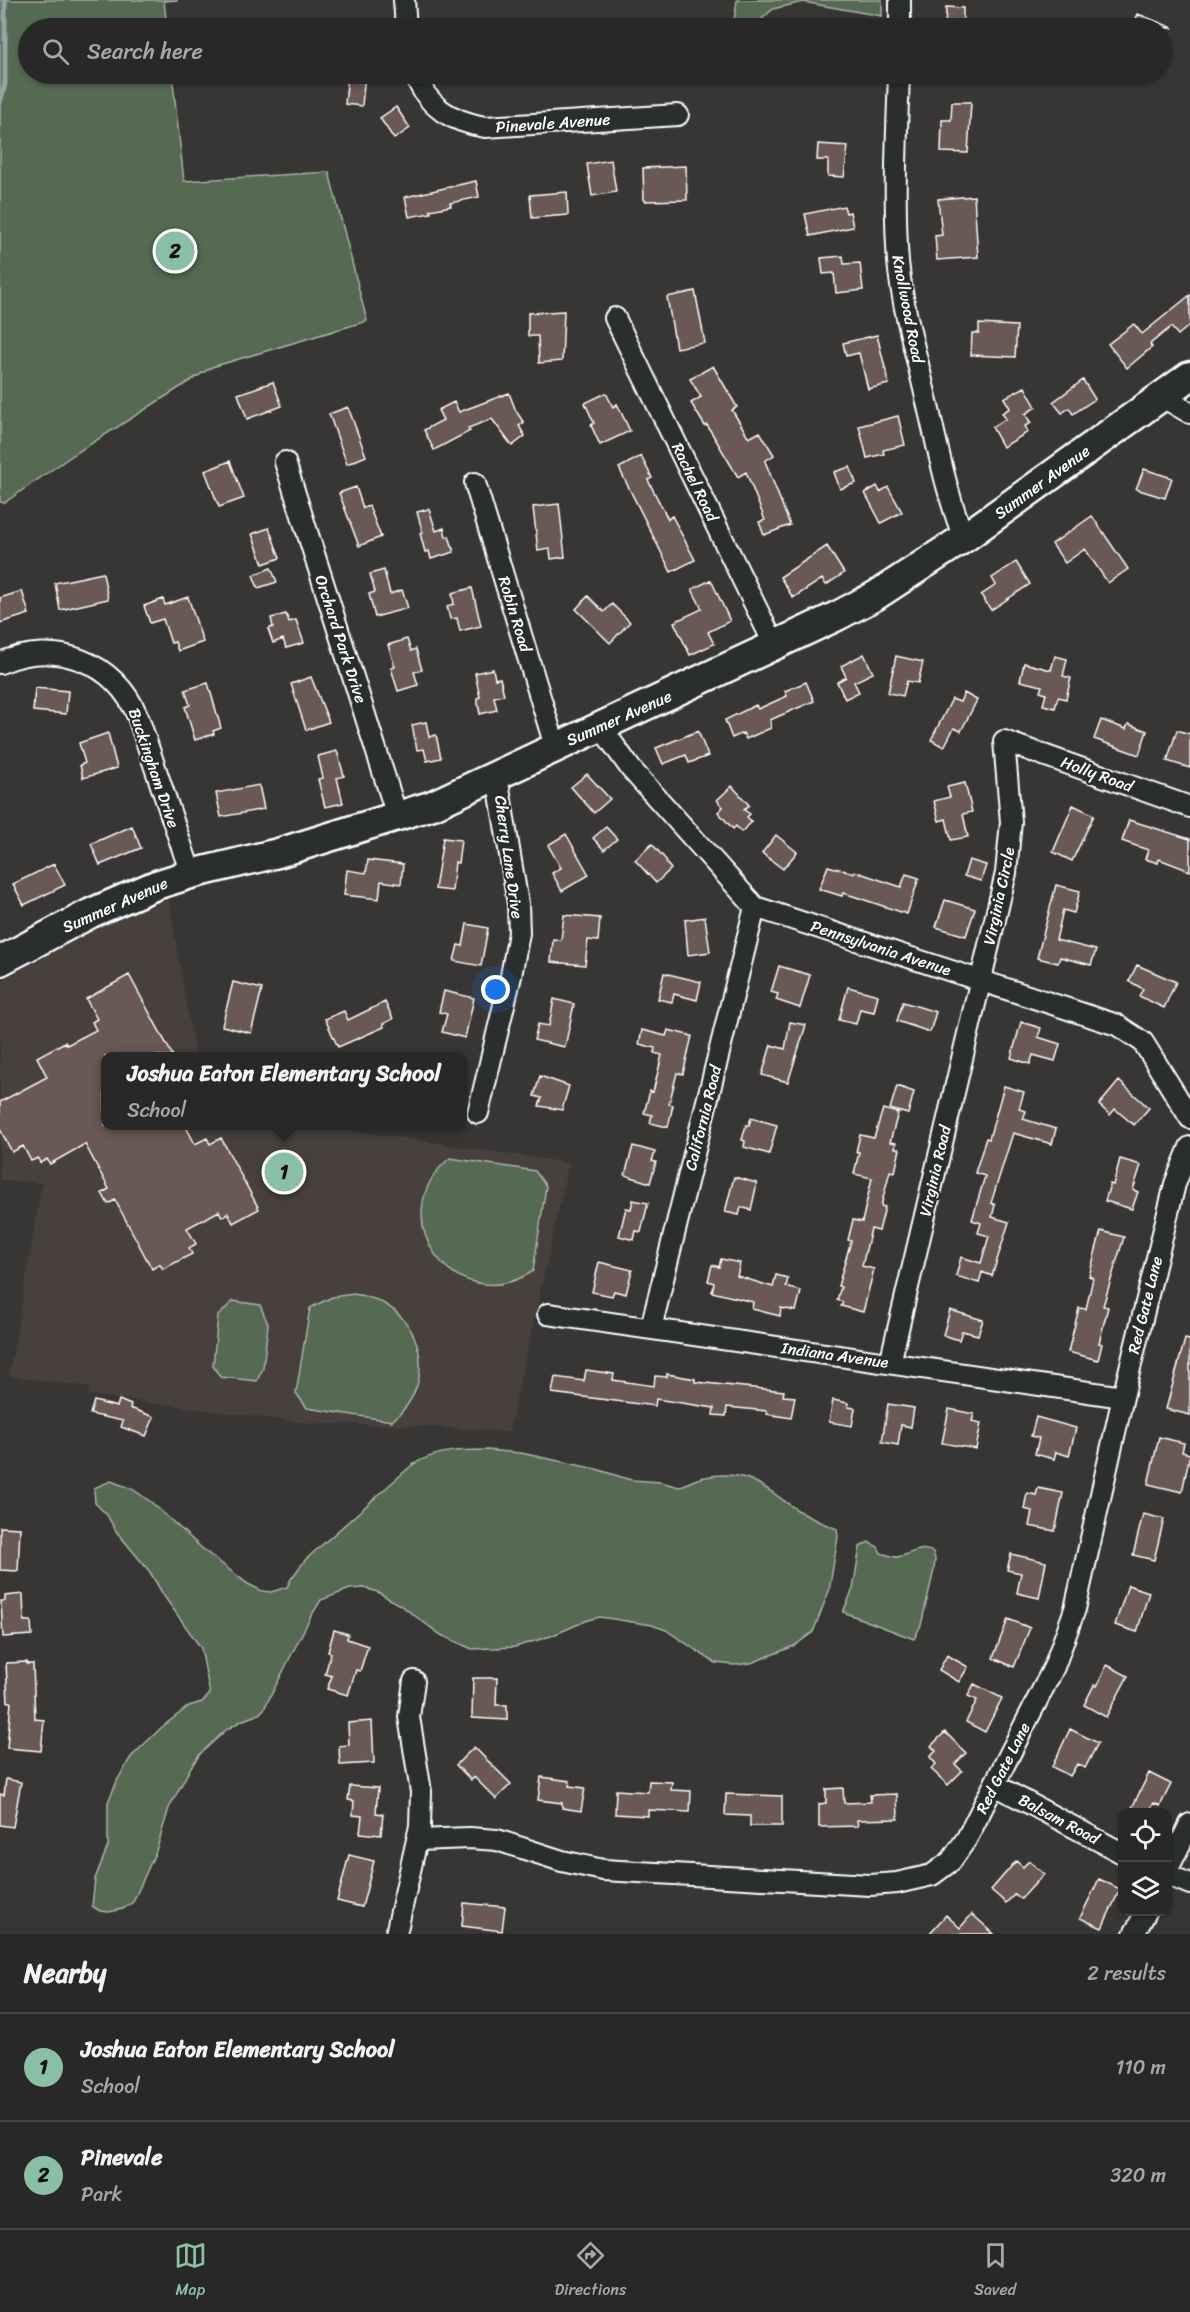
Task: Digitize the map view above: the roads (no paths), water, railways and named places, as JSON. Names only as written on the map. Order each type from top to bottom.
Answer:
[{"type":"street","points":[[404,0],[405,18]]},
{"type":"street","points":[[900,0],[900,18]]},
{"type":"street","name":"Pinevale Avenue","points":[[421,84],[430,101],[443,113],[462,123],[485,127],[678,115]]},
{"type":"street","name":"Knollwood Road","points":[[899,84],[896,206],[899,271],[907,319],[945,480],[964,538]]},
{"type":"street","name":"Rachel Road","points":[[615,318],[775,646]]},
{"type":"street","name":"Summer Avenue","points":[[0,961],[91,913],[131,895],[191,874],[278,854],[433,805],[555,746],[775,646],[876,596],[964,538],[1190,376]]},
{"type":"street","points":[[1161,396],[1190,413]]},
{"type":"street","name":"Orchard Park Drive","points":[[285,462],[397,816]]},
{"type":"street","name":"Robin Road","points":[[475,483],[555,746]]},
{"type":"street","name":"Buckingham Drive","points":[[0,663],[33,653],[60,654],[96,666],[120,686],[138,717],[191,874]]},
{"type":"street","points":[[601,727],[631,770],[755,907]]},
{"type":"street","name":"Holly Road","points":[[1004,741],[1190,807]]},
{"type":"street","name":"Virginia Circle","points":[[980,979],[1009,855],[1011,822],[1004,741]]},
{"type":"street","name":"Cherry Lane Drive","points":[[478,1113],[519,933],[518,904],[497,776]]},
{"type":"street","name":"Pennsylvania Avenue","points":[[755,907],[1107,1020],[1136,1036],[1155,1058],[1190,1118]]},
{"type":"street","name":"California Road","points":[[651,1329],[755,907]]},
{"type":"street","name":"Virginia Road","points":[[890,1363],[980,979]]},
{"type":"street","name":"Red Gate Lane","points":[[418,1840],[469,1838],[497,1840],[562,1861],[603,1870],[870,1885],[891,1884],[932,1875],[951,1861],[967,1838],[1054,1667],[1076,1610],[1123,1397],[1175,1184],[1190,1147]]},
{"type":"street","name":"Indiana Avenue","points":[[548,1314],[1123,1397]]},
{"type":"street","points":[[396,1934],[418,1840],[421,1792],[409,1717],[414,1681]]},
{"type":"street","name":"Balsam Road","points":[[995,1785],[1118,1851]]},
{"type":"street","points":[[1171,1862],[1190,1824]]},
{"type":"street","points":[[1172,1877],[1190,1884]]},
{"type":"street","points":[[1134,1934],[1143,1916]]},
{"type":"waterway","points":[[0,103],[5,84],[5,0]]},
{"type":"place","name":"Pinevale","points":[[175,251]]},
{"type":"place","name":"Joshua Eaton Elementary School","points":[[284,1172]]}]
